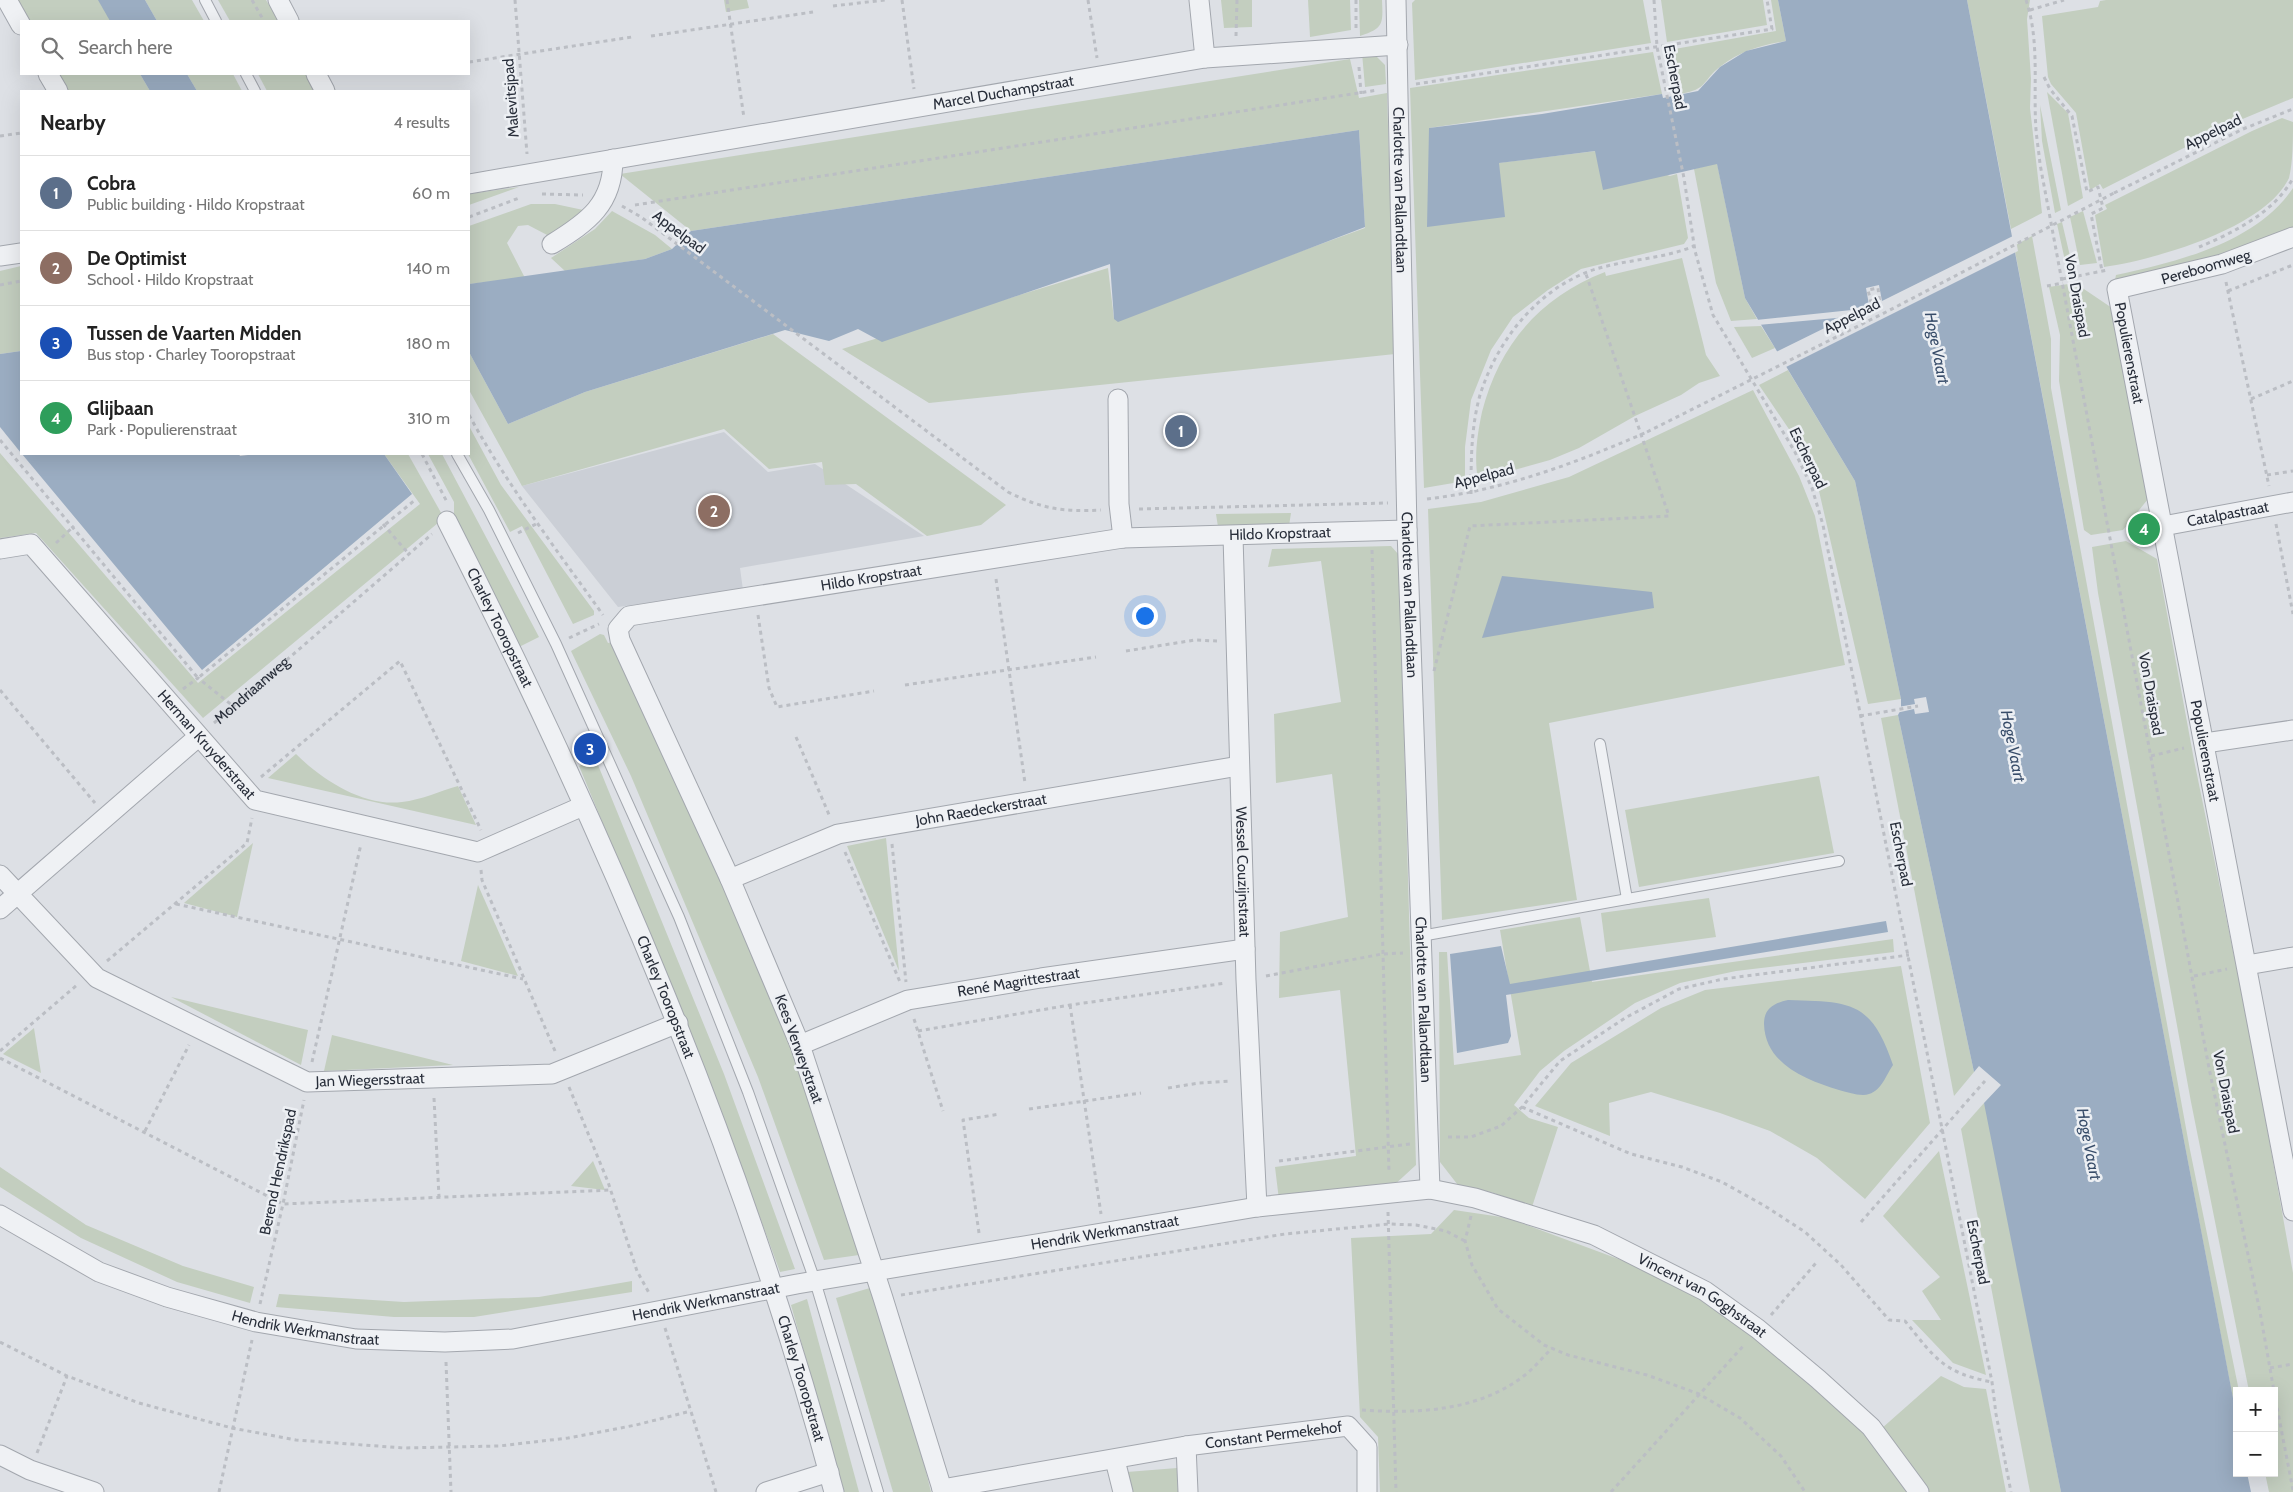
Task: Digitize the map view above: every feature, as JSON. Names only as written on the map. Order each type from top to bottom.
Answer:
[{"type":"street","points":[[278,0],[288,20]]},
{"type":"street","points":[[1198,0],[1205,58]]},
{"type":"street","name":"Charlotte van Pallandtlaan","points":[[1396,0],[1406,502],[1430,1189]]},
{"type":"street","points":[[6,6],[20,24]]},
{"type":"street","name":"Marcel Duchampstraat","points":[[470,184],[1205,58],[1398,45]]},
{"type":"street","points":[[49,75],[57,90]]},
{"type":"street","points":[[317,75],[324,90]]},
{"type":"street","points":[[552,244],[579,228],[598,210],[613,176],[613,159]]},
{"type":"street","name":"Pereboomweg","points":[[2117,289],[2222,264],[2293,237]]},
{"type":"street","points":[[0,256],[20,253]]},
{"type":"street","name":"Populierenstraat","points":[[2117,289],[2248,965],[2293,1211]]},
{"type":"street","points":[[1118,399],[1119,504],[1123,538]]},
{"type":"street","name":"Catalpastraat","points":[[2163,526],[2293,502]]},
{"type":"street","name":"Charley Tooropstraat","points":[[447,521],[563,756],[678,1023],[775,1288],[834,1492]]},
{"type":"street","name":"Hildo Kropstraat","points":[[614,622],[629,616],[1123,538],[1407,530]]},
{"type":"street","name":"Wessel Couzijnstraat","points":[[1233,536],[1246,980],[1257,1207]]},
{"type":"street","name":"Herman Kruyderstraat","points":[[0,549],[31,544],[250,795],[364,826],[478,852]]},
{"type":"street","name":"Kees Verweystraat","points":[[614,622],[618,629],[620,640],[730,879],[800,1045],[883,1298],[943,1491]]},
{"type":"street","points":[[2205,743],[2293,730]]},
{"type":"street","points":[[0,908],[198,737]]},
{"type":"street","name":"John Raedeckerstraat","points":[[730,879],[838,834],[1239,766]]},
{"type":"street","points":[[478,852],[583,806]]},
{"type":"street","name":"Jan Wiegersstraat","points":[[0,874],[97,978],[307,1082],[552,1074],[678,1023]]},
{"type":"street","name":"René Magrittestraat","points":[[800,1045],[908,1000],[1014,982],[1245,949]]},
{"type":"street","points":[[2248,965],[2293,957]]},
{"type":"street","name":"Hendrik Werkmanstraat","points":[[0,1215],[98,1272],[166,1297],[256,1322],[356,1339],[445,1342],[513,1339],[775,1288],[1257,1207],[1389,1189],[1430,1189]]},
{"type":"street","name":"Vincent van Goghstraat","points":[[1430,1189],[1475,1198],[1594,1235],[1706,1291],[1758,1329],[1872,1427],[1919,1492]]},
{"type":"street","name":"Constant Permekehof","points":[[943,1491],[1186,1446],[1348,1426],[1367,1447],[1368,1492]]},
{"type":"street","name":"Constant Permekehof","points":[[1186,1446],[1188,1492]]},
{"type":"street","points":[[0,1455],[30,1470],[94,1492]]},
{"type":"street","points":[[1115,1460],[1123,1492]]},
{"type":"street","points":[[766,1492],[829,1472]]},
{"type":"lane","points":[[205,0],[215,20]]},
{"type":"lane","points":[[247,75],[254,90]]},
{"type":"lane","points":[[459,455],[489,510],[556,644],[679,917],[748,1092],[815,1282],[878,1492]]},
{"type":"lane","points":[[1600,744],[1627,899]]},
{"type":"lane","points":[[1421,944],[1627,899],[1839,861]]},
{"type":"path","points":[[252,0],[263,20]]},
{"type":"path","name":"Malevitsjpad","points":[[515,0],[527,173],[531,194]]},
{"type":"path","points":[[727,0],[747,136]]},
{"type":"path","points":[[832,6],[885,0]]},
{"type":"path","points":[[902,0],[916,107]]},
{"type":"path","points":[[1088,0],[1100,76]]},
{"type":"path","points":[[1236,56],[1237,0]]},
{"type":"path","name":"Escherpad","points":[[1654,0],[1657,47],[1684,178],[1694,246],[1713,314],[1796,452],[1812,488],[1823,525],[1909,955],[1992,1382],[1996,1414],[2011,1492]]},
{"type":"path","points":[[635,205],[1772,29],[1767,0]]},
{"type":"path","name":"Von Draispad","points":[[2026,0],[2030,10],[2036,130],[2151,756],[2194,976],[2209,1068],[2260,1312],[2273,1387]]},
{"type":"path","points":[[2030,10],[2064,0]]},
{"type":"path","points":[[651,36],[813,12]]},
{"type":"path","points":[[470,62],[632,36]]},
{"type":"path","points":[[2044,77],[2050,89],[2072,116],[2087,192],[2098,187],[2103,208],[2090,214],[2102,271]]},
{"type":"path","name":"Appelpad","points":[[1406,502],[1471,494],[1584,459],[1642,435],[1888,311],[2114,193],[2243,130],[2293,109]]},
{"type":"path","points":[[0,136],[20,133]]},
{"type":"path","points":[[2194,249],[2228,234],[2271,206],[2283,194],[2293,178]]},
{"type":"path","name":"Appelpad","points":[[470,217],[500,203],[531,194],[570,193],[604,199],[631,211],[656,228],[849,374]]},
{"type":"path","points":[[1471,494],[1473,433],[1480,397],[1490,367],[1524,315],[1560,287],[1586,274],[1694,246]]},
{"type":"path","points":[[2222,264],[2267,475],[2293,612]]},
{"type":"path","points":[[2228,291],[2293,265]]},
{"type":"path","points":[[2048,286],[2110,270]]},
{"type":"path","points":[[1432,677],[1470,526],[1669,516],[1586,274]]},
{"type":"path","points":[[0,285],[20,282]]},
{"type":"path","points":[[1873,311],[1868,290],[1878,288],[1880,304]]},
{"type":"path","points":[[2251,399],[2293,381]]},
{"type":"path","points":[[470,416],[493,458],[536,524],[614,622]]},
{"type":"path","points":[[0,440],[198,678],[233,706]]},
{"type":"path","points":[[423,455],[451,508],[447,521]]},
{"type":"path","points":[[2267,475],[2293,470]]},
{"type":"path","points":[[167,702],[383,524],[415,500]]},
{"type":"path","name":"Mondriaanweg","points":[[198,737],[447,521]]},
{"type":"path","points":[[383,524],[408,553]]},
{"type":"path","points":[[516,534],[536,524]]},
{"type":"path","points":[[1371,532],[1396,1492]]},
{"type":"path","points":[[993,558],[1028,801]]},
{"type":"path","points":[[756,597],[769,688],[777,707],[874,691]]},
{"type":"path","points":[[1126,651],[1195,640],[1236,641]]},
{"type":"path","points":[[905,685],[1096,657]]},
{"type":"path","points":[[0,1051],[247,843],[250,795],[400,661],[483,834],[478,852],[482,880],[611,1190],[637,1271],[660,1311],[716,1492]]},
{"type":"path","points":[[0,690],[106,816]]},
{"type":"path","points":[[1861,716],[1918,706]]},
{"type":"path","points":[[796,737],[908,1000],[943,1111]]},
{"type":"path","points":[[2151,756],[2205,743]]},
{"type":"path","name":"Berend Hendrikspad","points":[[219,1492],[284,1204],[307,1082],[341,939],[364,826]]},
{"type":"path","points":[[890,826],[908,1000]]},
{"type":"path","points":[[176,904],[524,979]]},
{"type":"path","points":[[918,1031],[1070,1005],[1246,980],[1382,954],[1421,944]]},
{"type":"path","points":[[1279,1161],[1388,1147],[1437,1138],[1471,1137],[1501,1126],[1522,1107],[1560,1061],[1624,1018],[1679,989],[1723,978],[1909,955]]},
{"type":"path","points":[[2194,976],[2248,965]]},
{"type":"path","points":[[1070,1005],[1086,1101],[1104,1232]]},
{"type":"path","points":[[145,1131],[198,1027]]},
{"type":"path","points":[[0,1058],[284,1204],[611,1190]]},
{"type":"path","points":[[433,1079],[439,1197]]},
{"type":"path","points":[[1168,1088],[1199,1083],[1251,1080]]},
{"type":"path","points":[[1861,1222],[1985,1081]]},
{"type":"path","points":[[1029,1109],[1141,1093]]},
{"type":"path","points":[[1522,1107],[1631,1154],[1682,1167],[1722,1182],[1764,1206],[1805,1232],[1841,1264],[1889,1320],[1905,1321],[1945,1367],[1970,1378],[1992,1382]]},
{"type":"path","points":[[982,1252],[963,1120],[1000,1114]]},
{"type":"path","points":[[1475,1198],[1465,1242],[1472,1264],[1498,1309],[1544,1345],[1568,1355],[1647,1375],[1699,1394],[1747,1424],[1781,1456],[1805,1492]]},
{"type":"path","points":[[883,1298],[1285,1234],[1388,1224],[1416,1224],[1446,1232],[1465,1242]]},
{"type":"path","points":[[1611,1492],[1816,1263]]},
{"type":"path","points":[[0,1342],[67,1376],[139,1403],[232,1428],[296,1440],[404,1448],[450,1449],[568,1438],[691,1411]]},
{"type":"path","points":[[445,1342],[451,1492]]},
{"type":"path","points":[[1348,1426],[1351,1410],[1393,1411],[1450,1408],[1489,1396],[1524,1375],[1552,1348]]},
{"type":"path","points":[[2270,1368],[2293,1364]]},
{"type":"path","points":[[30,1470],[67,1376]]},
{"type":"path","name":"Von Draispad","points":[[2278,1412],[2293,1490]]},
{"type":"shaded area","points":[[724,432],[768,472],[815,464],[924,536],[740,568],[743,590],[618,607],[522,486]]},
{"type":"green space","points":[[17,0],[99,0],[110,20],[27,20]]},
{"type":"green space","points":[[145,0],[192,0],[203,20],[156,20]]},
{"type":"green space","points":[[218,0],[266,0],[278,20],[229,20]]},
{"type":"green space","points":[[724,0],[747,0],[749,8],[726,12]]},
{"type":"green space","points":[[1221,0],[1252,0],[1252,27],[1224,28]]},
{"type":"green space","points":[[1308,0],[1350,0],[1351,30],[1310,37]]},
{"type":"green space","points":[[1359,0],[1382,0],[1382,20],[1380,24],[1374,30],[1360,36]]},
{"type":"green space","points":[[1415,0],[1643,0],[1651,43],[1415,80],[1412,3]]},
{"type":"green space","points":[[1661,0],[1763,0],[1767,25],[1667,42]]},
{"type":"green space","points":[[1771,0],[1778,0],[1786,41],[1760,47],[1736,56],[1715,71],[1696,90],[1680,94],[1669,50],[1776,31]]},
{"type":"green space","points":[[1967,0],[2030,0],[2027,19],[2031,79],[2030,108],[2042,213],[2011,229]]},
{"type":"green space","points":[[2293,0],[2293,98],[2233,123],[2103,189],[2100,184],[2090,190],[2076,113],[2051,84],[2048,77],[2042,16],[2098,7],[2100,1]]},
{"type":"green space","points":[[1372,52],[1385,65],[1386,84],[1365,87],[1362,53]]},
{"type":"green space","points":[[1653,52],[1662,94],[1429,128],[1498,163],[1596,151],[1670,176],[1677,174],[1688,238],[1684,244],[1581,269],[1548,290],[1513,317],[1491,350],[1471,400],[1465,447],[1465,481],[1424,488],[1410,88]]},
{"type":"green space","points":[[1350,59],[1359,98],[1387,93],[1395,354],[929,403],[842,349],[1108,268],[1114,319],[1365,228],[1359,130],[691,231],[620,174]]},
{"type":"green space","points":[[58,75],[141,75],[149,90],[66,90]]},
{"type":"green space","points":[[188,75],[234,75],[241,90],[196,90]]},
{"type":"green space","points":[[259,75],[311,75],[319,90],[266,90]]},
{"type":"green space","points":[[2047,92],[2068,113],[2083,198],[2068,206]]},
{"type":"green space","points":[[2040,105],[2061,210],[2055,213],[2042,141]]},
{"type":"green space","points":[[2282,118],[2293,122],[2292,158],[2289,178],[2276,196],[2257,212],[2207,239],[2151,257],[2104,267],[2095,215],[2107,209],[2105,205],[2252,131]]},
{"type":"green space","points":[[1717,163],[1745,298],[1757,319],[1731,321],[1716,283],[1694,169]]},
{"type":"green space","points":[[519,187],[470,205],[470,194]]},
{"type":"green space","points":[[2293,188],[2293,229],[2236,252],[2115,280],[2116,275],[2189,256],[2237,236],[2258,223],[2277,207]]},
{"type":"green space","points":[[531,204],[555,204],[588,211],[551,237],[528,225],[518,226],[507,243],[525,278],[470,284],[470,226]]},
{"type":"green space","points":[[612,211],[655,235],[672,249],[645,259],[565,271],[551,258],[595,229]]},
{"type":"green space","points":[[2083,211],[2097,263],[2080,265],[2070,217]]},
{"type":"green space","points":[[2062,222],[2073,269],[2067,270],[2057,224]]},
{"type":"green space","points":[[2032,236],[2051,339],[2051,388],[2190,1150],[2238,1387],[2233,1387],[2233,1399],[2014,246]]},
{"type":"green space","points":[[1682,258],[1706,355],[1720,376],[1699,383],[1681,395],[1635,416],[1579,448],[1550,460],[1478,480],[1477,446],[1482,412],[1499,365],[1511,345],[1526,326],[1561,295],[1582,282],[1605,272],[1606,276]]},
{"type":"green space","points":[[20,266],[20,351],[0,354],[0,271]]},
{"type":"green space","points":[[2075,283],[2112,308],[2148,499],[2123,530],[2091,535],[2084,530],[2059,381],[2060,335],[2049,287]]},
{"type":"green space","points":[[1761,326],[1775,348],[1752,358],[1734,327]]},
{"type":"green space","points":[[773,334],[1006,505],[981,525],[927,536],[856,484],[825,485],[822,462],[769,469],[724,429],[522,486],[470,392],[470,354],[508,424],[585,392]]},
{"type":"green space","points":[[1788,370],[1855,481],[1901,699],[1868,704],[1819,491],[1795,438],[1759,385]]},
{"type":"green space","points":[[1753,390],[1799,476],[1815,516],[1845,665],[1549,723],[1577,900],[1442,920],[1428,509],[1481,502],[1569,477]]},
{"type":"green space","points":[[470,428],[501,485],[594,611],[594,615],[573,624],[522,526],[510,532],[469,455]]},
{"type":"green space","points":[[0,453],[198,683],[420,504],[385,455],[409,455],[444,518],[203,718],[36,533],[0,538]]},
{"type":"green space","points":[[429,455],[443,455],[539,637],[519,647],[454,516],[454,502]]},
{"type":"green space","points":[[2146,512],[2152,545],[2131,532]]},
{"type":"green space","points":[[1291,513],[1289,526],[1218,527],[1216,514]]},
{"type":"green space","points":[[2126,541],[2157,559],[2194,760],[2251,1039],[2293,1273],[2293,1492],[2269,1492],[2266,1477],[2278,1477],[2278,1387],[2248,1387],[2191,1102],[2098,593],[2092,547]]},
{"type":"green space","points":[[1391,546],[1399,555],[1416,1165],[1392,1187],[1279,1200],[1275,1167],[1356,1156],[1340,990],[1279,998],[1280,932],[1348,917],[1332,774],[1276,783],[1274,714],[1341,702],[1321,561],[1268,567],[1272,549]]},
{"type":"green space","points":[[600,634],[604,635],[608,643],[613,642],[790,1036],[866,1254],[824,1260],[758,1077],[631,776],[571,651]]},
{"type":"green space","points":[[1898,715],[1974,1072],[1954,1096],[1881,718]]},
{"type":"green space","points":[[296,754],[318,773],[344,790],[373,800],[388,802],[409,801],[458,786],[476,825],[268,778]]},
{"type":"green space","points":[[596,760],[724,1074],[795,1269],[780,1272],[709,1079],[579,766]]},
{"type":"green space","points":[[1819,776],[1834,853],[1639,887],[1625,810]]},
{"type":"green space","points":[[886,838],[899,971],[847,846]]},
{"type":"green space","points":[[253,843],[237,917],[184,903]]},
{"type":"green space","points":[[478,885],[518,976],[461,961]]},
{"type":"green space","points":[[1709,898],[1716,937],[1606,952],[1601,913]]},
{"type":"green space","points":[[1580,917],[1592,982],[1893,939],[1894,952],[1736,971],[1680,983],[1635,1003],[1564,1051],[1540,1071],[1514,1105],[1529,1118],[1558,1127],[1532,1207],[1491,1192],[1461,1189],[1440,1162],[1439,952],[1447,952],[1454,1065],[1521,1055],[1500,930]]},
{"type":"green space","points":[[1901,966],[1930,1123],[1865,1199],[1817,1158],[1770,1131],[1720,1113],[1651,1092],[1609,1103],[1610,1136],[1535,1106],[1571,1063],[1661,1008],[1705,990]]},
{"type":"green space","points":[[171,997],[308,1030],[301,1065]]},
{"type":"green space","points":[[34,1028],[41,1073],[3,1054]]},
{"type":"green space","points":[[332,1035],[453,1065],[324,1071]]},
{"type":"green space","points":[[1984,1103],[1988,1113],[2061,1492],[2030,1492],[1961,1129]]},
{"type":"green space","points":[[1939,1151],[1986,1375],[1953,1363],[1912,1320],[1941,1320],[1922,1291],[1940,1277],[1883,1216]]},
{"type":"green space","points":[[593,1161],[605,1190],[571,1186]]},
{"type":"green space","points":[[0,1167],[86,1225],[183,1266],[254,1287],[250,1303],[177,1282],[81,1238],[0,1187]]},
{"type":"green space","points":[[1454,1210],[1508,1218],[1632,1264],[1710,1305],[1799,1372],[1867,1436],[1907,1492],[1380,1492],[1378,1437],[1360,1417],[1351,1238],[1431,1234]]},
{"type":"green space","points":[[632,1281],[632,1292],[474,1317],[394,1317],[276,1307],[279,1294],[404,1302],[539,1297]]},
{"type":"green space","points":[[880,1285],[931,1492],[893,1492],[836,1298]]},
{"type":"green space","points":[[807,1299],[859,1492],[843,1492],[791,1305]]},
{"type":"green space","points":[[1941,1376],[1964,1387],[1986,1389],[2006,1492],[1927,1492],[1881,1429]]},
{"type":"green space","points":[[1177,1468],[1178,1492],[1133,1492],[1127,1472]]},
{"type":"water","points":[[98,0],[145,0],[156,20],[109,20]]},
{"type":"water","name":"Hoge Vaart","points":[[1778,0],[1967,0],[2233,1398],[2233,1477],[2248,1477],[2251,1492],[2061,1492],[1984,1103],[2001,1085],[1979,1066],[1974,1072],[1898,715],[1901,709],[1901,699],[1855,481],[1745,298],[1717,164],[1603,190],[1595,151],[1499,163],[1505,217],[1427,227],[1429,128],[1542,114],[1662,94],[1663,98],[1698,91],[1720,67],[1746,51],[1786,41]]},
{"type":"water","points":[[141,75],[188,75],[196,90],[149,90]]},
{"type":"water","points":[[1359,130],[1365,227],[1118,322],[1114,319],[1110,264],[882,342],[858,329],[829,341],[785,330],[585,392],[508,424],[470,354],[470,284],[645,259],[672,249],[691,231]]},
{"type":"water","points":[[20,351],[20,452],[0,427],[0,354]]},
{"type":"water","points":[[23,455],[385,455],[412,494],[202,670]]},
{"type":"water","points":[[1502,576],[1652,592],[1654,608],[1482,638]]},
{"type":"water","points":[[1886,921],[1888,932],[1506,995],[1511,1036],[1508,1043],[1457,1053],[1450,954],[1501,946],[1510,984]]},
{"type":"water","points":[[1788,1000],[1843,1004],[1866,1016],[1876,1028],[1885,1044],[1893,1065],[1877,1089],[1869,1094],[1862,1095],[1839,1090],[1801,1075],[1779,1060],[1766,1038],[1764,1018],[1771,1007]]},
{"type":"pier","points":[[2015,235],[2018,251],[1784,368],[1774,353],[1847,317],[1758,325],[1756,320],[1861,309],[1869,305],[1866,288],[1879,285],[1882,301]]},
{"type":"pier","points":[[1926,697],[1929,712],[1915,714],[1914,709],[1896,713],[1898,707],[1915,704],[1914,699]]},
{"type":"place","name":"Cobra","points":[[1181,431]]},
{"type":"place","name":"De Optimist","points":[[714,511]]},
{"type":"place","name":"Glijbaan","points":[[2144,529]]},
{"type":"place","name":"Tussen de Vaarten Midden","points":[[590,749]]}]
